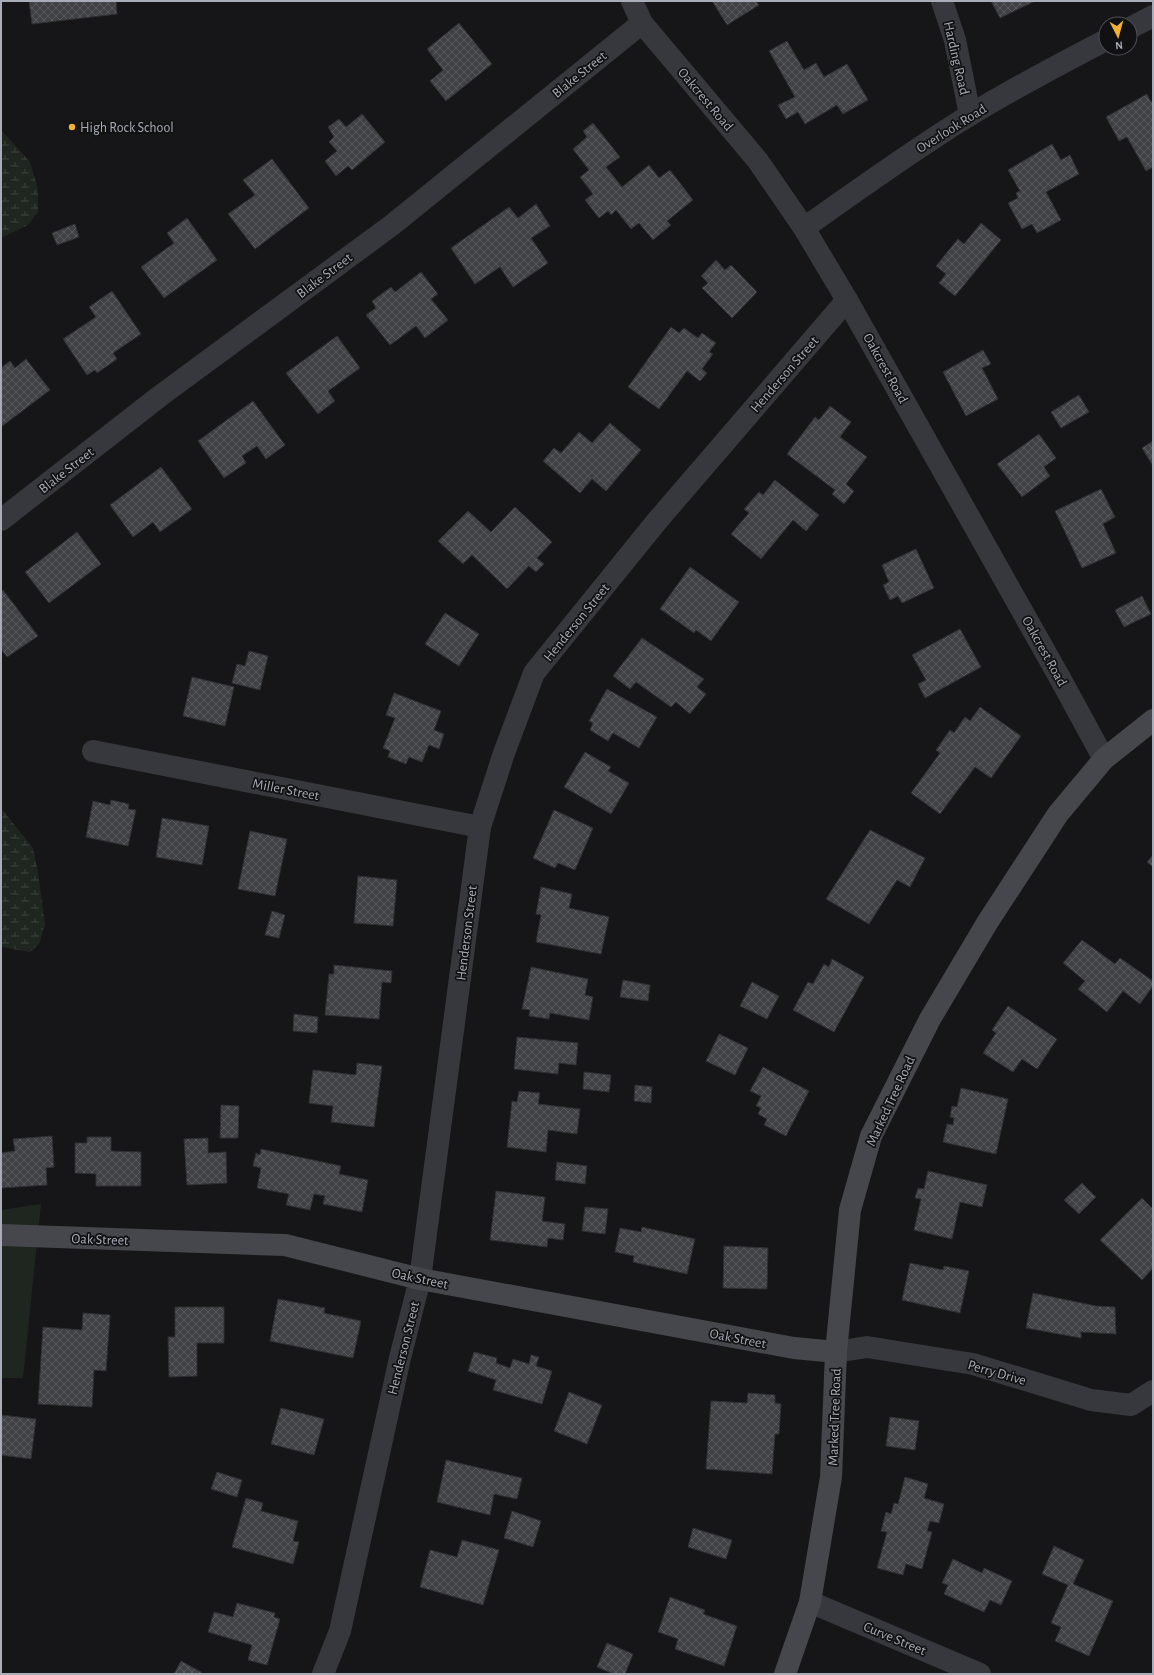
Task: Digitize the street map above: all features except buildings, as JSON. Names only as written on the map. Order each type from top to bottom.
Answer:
[{"type":"street","name":"Oakcrest Road","points":[[632,1],[642,23],[758,161],[804,228],[847,300],[1062,680],[1104,759]]},
{"type":"street","name":"Harding Road","points":[[942,1],[955,40],[970,115]]},
{"type":"street","points":[[1138,24],[1153,16]]},
{"type":"street","name":"Blake Street","points":[[1,520],[160,396],[392,225],[642,23]]},
{"type":"street","name":"Overlook Road","points":[[804,228],[880,174],[970,115],[1040,74],[1098,44]]},
{"type":"street","name":"Henderson Street","points":[[323,1674],[340,1631],[400,1358],[420,1279],[480,827],[504,753],[534,673],[657,521],[847,300]]},
{"type":"street","name":"Marked Tree Road","points":[[785,1674],[810,1602],[831,1477],[836,1352],[850,1210],[871,1136],[930,1019],[987,923],[1058,814],[1104,759],[1153,720]]},
{"type":"street","name":"Miller Street","points":[[92,751],[480,827]]},
{"type":"street","name":"Oak Street","points":[[1,1235],[285,1245],[420,1279],[794,1348],[836,1352]]},
{"type":"street","name":"Perry Drive","points":[[836,1352],[867,1347],[973,1364],[1091,1400],[1131,1405],[1153,1391]]},
{"type":"street","name":"Curve Street","points":[[810,1602],[980,1674]]},
{"type":"green space","points":[[1,130],[30,162],[38,189],[38,212],[28,225],[1,238]]},
{"type":"green space","points":[[1,808],[33,848],[45,924],[39,944],[30,952],[1,947]]},
{"type":"green space","points":[[41,1204],[23,1378],[1,1378],[1,1210]]},
{"type":"place","name":"High Rock School","points":[[72,127]]}]
